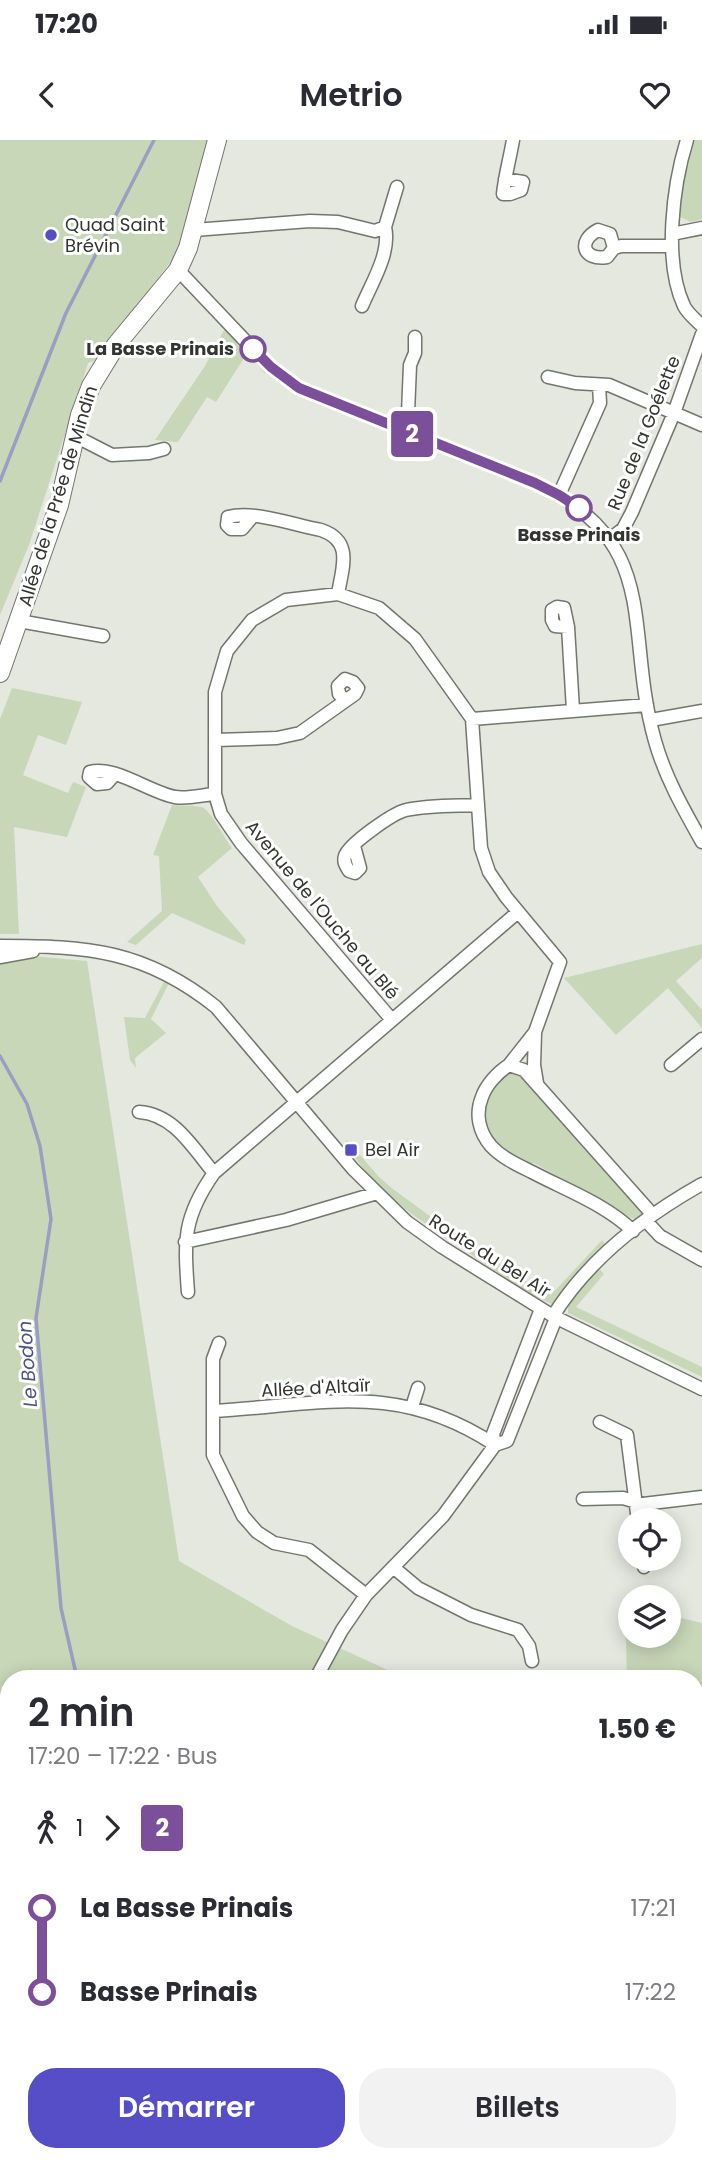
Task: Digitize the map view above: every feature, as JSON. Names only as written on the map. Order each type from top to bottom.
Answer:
[{"type":"street","name":"Allée de la Prée de Mindin","points":[[0,673],[60,505],[75,436],[91,386],[116,345],[177,270],[194,230],[217,140]]},
{"type":"street","points":[[505,179],[513,140]]},
{"type":"street","points":[[687,140],[680,163],[672,240],[684,306],[702,326]]},
{"type":"street","points":[[362,306],[384,254],[388,237],[385,227],[397,187]]},
{"type":"street","points":[[194,230],[310,221],[338,222],[375,231],[385,227]]},
{"type":"street","points":[[614,248],[672,240],[702,228]]},
{"type":"street","points":[[177,270],[271,367],[299,388],[559,495],[597,523],[627,570],[654,741],[668,776],[702,842]]},
{"type":"street","name":"Rue de la Goélette","points":[[610,540],[623,529],[632,512],[674,413],[702,334]]},
{"type":"street","points":[[405,431],[415,337]]},
{"type":"street","points":[[548,377],[599,385],[609,384],[702,425]]},
{"type":"street","points":[[559,495],[600,403],[599,385]]},
{"type":"street","points":[[75,436],[112,455],[149,453],[164,449]]},
{"type":"street","points":[[253,516],[332,534],[343,548],[338,594]]},
{"type":"street","name":"Avenue de l'Ouche au Blé","points":[[392,1020],[241,843],[221,814],[215,794],[215,692],[227,651],[252,620],[286,600],[338,594],[379,608],[407,630],[472,719]]},
{"type":"street","points":[[19,621],[103,636]]},
{"type":"street","points":[[568,627],[573,710]]},
{"type":"street","points":[[216,740],[277,738],[300,733],[345,700]]},
{"type":"street","points":[[537,1083],[535,1032],[560,962],[489,872],[481,848],[472,719],[647,705]]},
{"type":"street","points":[[651,720],[702,710]]},
{"type":"street","points":[[114,775],[175,797],[215,794]]},
{"type":"street","points":[[354,846],[391,816],[404,810],[477,805]]},
{"type":"street","points":[[188,1292],[184,1242],[191,1211],[214,1173],[518,912]]},
{"type":"street","points":[[0,946],[47,947]]},
{"type":"street","points":[[0,957],[47,947]]},
{"type":"street","name":"Route du Bel Air","points":[[47,947],[121,955],[146,964],[192,988],[216,1007],[377,1193],[421,1233],[554,1317],[702,1389]]},
{"type":"street","points":[[535,1032],[509,1065],[485,1089],[477,1108],[481,1132],[492,1148],[522,1167],[616,1215],[634,1231]]},
{"type":"street","points":[[671,1065],[701,1041]]},
{"type":"street","points":[[509,1065],[524,1070],[537,1083],[649,1218],[660,1236],[702,1260]]},
{"type":"street","points":[[139,1112],[152,1112],[169,1121],[214,1173]]},
{"type":"street","points":[[320,1670],[342,1630],[366,1595],[443,1516],[495,1445],[507,1441],[554,1317],[586,1272],[649,1218],[702,1184]]},
{"type":"street","points":[[184,1242],[286,1220],[377,1193]]},
{"type":"street","points":[[495,1445],[493,1434],[541,1308]]},
{"type":"street","points":[[219,1343],[213,1359],[213,1455],[243,1516],[257,1532],[274,1543],[309,1550],[366,1595]]},
{"type":"street","points":[[412,1407],[418,1388]]},
{"type":"street","name":"Allée d'Altaïr","points":[[213,1411],[354,1400],[412,1407],[470,1428],[495,1445]]},
{"type":"street","points":[[600,1422],[627,1435],[636,1508]]},
{"type":"street","points":[[583,1499],[623,1499],[643,1504],[702,1497]]},
{"type":"street","points":[[393,1567],[418,1588],[471,1615],[518,1630],[529,1646],[532,1661]]},
{"type":"green space","points":[[0,140],[211,140],[182,247],[94,361],[88,363],[29,545],[0,615]]},
{"type":"green space","points":[[695,140],[702,140],[702,219],[691,222],[680,217],[682,187]]},
{"type":"green space","points":[[225,328],[246,355],[216,402],[207,397],[178,442],[155,440],[205,366]]},
{"type":"green space","points":[[12,688],[82,702],[66,745],[38,735],[23,775],[68,793],[73,782],[86,787],[67,837],[14,827],[19,934],[0,934],[0,719]]},
{"type":"green space","points":[[172,805],[198,806],[205,809],[232,848],[198,877],[217,906],[246,940],[244,945],[172,913],[136,945],[127,942],[162,911],[159,856],[153,855]]},
{"type":"green space","points":[[702,944],[702,958],[676,981],[702,1010],[702,1028],[668,988],[616,1035],[564,978]]},
{"type":"green space","points":[[0,953],[87,961],[179,1561],[292,1626],[388,1670],[0,1670]]},
{"type":"green space","points":[[165,980],[169,983],[151,1019],[166,1033],[135,1058],[136,1068],[130,1060],[124,1017],[145,1018]]},
{"type":"green space","points":[[508,1070],[519,1070],[570,1125],[569,1130],[587,1150],[592,1150],[643,1212],[642,1216],[631,1218],[559,1181],[557,1176],[534,1163],[528,1165],[494,1145],[483,1122],[486,1095]]},
{"type":"green space","points":[[347,1140],[393,1189],[527,1282],[551,1295],[602,1240],[607,1246],[556,1306],[528,1293],[413,1215],[379,1188],[344,1144]]},
{"type":"green space","points":[[598,1267],[604,1274],[576,1307],[702,1367],[702,1377],[568,1313],[568,1303]]},
{"type":"green space","points":[[681,1618],[702,1623],[702,1670],[627,1670],[626,1648],[681,1648]]},
{"type":"waterway","points":[[0,481],[66,313],[154,140]]},
{"type":"waterway","name":"Le Bodon","points":[[0,1056],[27,1104],[40,1146],[51,1219],[36,1318],[61,1608],[75,1670]]},
{"type":"bus line","name":"2","points":[[253,349],[299,388],[535,483],[579,508]]},
{"type":"place","name":"Quad Saint Brévin","points":[[51,235]]},
{"type":"place","name":"La Basse Prinais","points":[[253,349]]},
{"type":"place","name":"Basse Prinais","points":[[579,508]]},
{"type":"place","name":"Bel Air","points":[[351,1150]]}]
